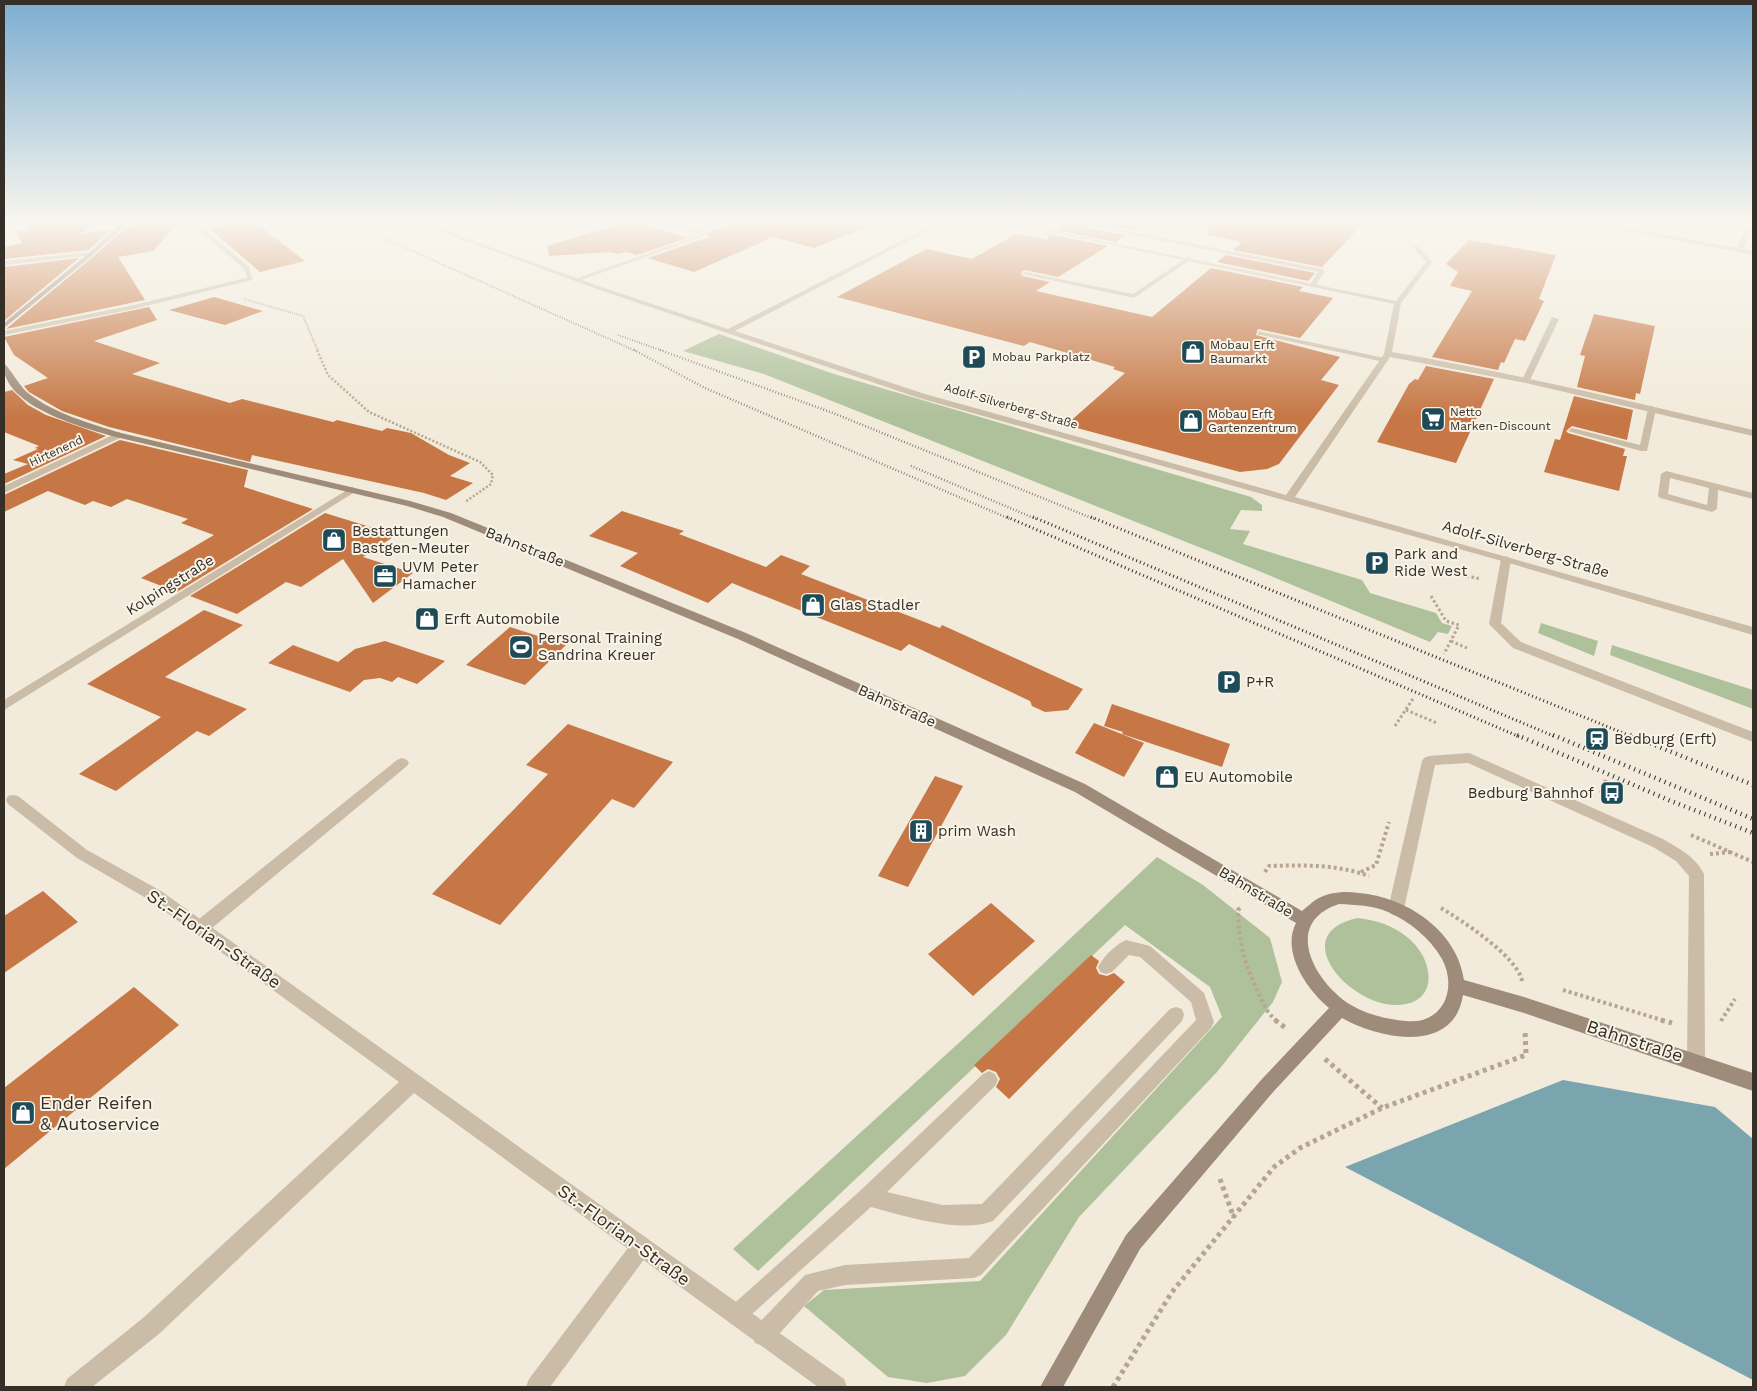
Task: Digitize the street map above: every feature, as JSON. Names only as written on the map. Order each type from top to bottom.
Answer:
[{"type":"street","points":[[4,326],[50,288]]},
{"type":"street","points":[[4,333],[35,328],[217,288]]},
{"type":"street","name":"Adolf-Silverberg-Straße","points":[[599,288],[922,396],[1506,559],[1753,631]]},
{"type":"street","points":[[728,332],[813,288]]},
{"type":"street","points":[[1094,288],[1134,296],[1146,288]]},
{"type":"street","points":[[1327,288],[1398,303]]},
{"type":"street","points":[[1289,498],[1386,357],[1398,303],[1409,288]]},
{"type":"street","points":[[1526,380],[1555,319]]},
{"type":"street","points":[[1261,334],[1386,357],[1456,365],[1753,433]]},
{"type":"street","points":[[4,366],[13,383],[40,405],[76,422],[119,435],[410,504],[447,516]]},
{"type":"street","points":[[1572,431],[1644,449],[1652,409]]},
{"type":"street","name":"Hirtenend","points":[[4,490],[119,435]]},
{"type":"street","points":[[1714,486],[1712,509],[1663,496],[1666,474],[1714,486],[1753,496]]},
{"type":"street","name":"Kolpingstraße","points":[[4,706],[352,490]]},
{"type":"street","name":"Bahnstraße","points":[[447,516],[742,636],[1080,788],[1304,920]]},
{"type":"street","points":[[1506,559],[1495,624],[1517,645],[1753,737]]},
{"type":"street","points":[[1396,909],[1429,761],[1469,758],[1658,842],[1681,857],[1697,874],[1696,1062]]},
{"type":"street","points":[[200,928],[402,763]]},
{"type":"street","name":"St.-Florian-Straße","points":[[13,800],[82,854],[156,896],[836,1387]]},
{"type":"street","points":[[1339,898],[1366,899],[1396,909],[1425,928],[1440,943],[1454,964],[1458,986],[1451,1010],[1442,1020],[1426,1028],[1410,1030],[1378,1026],[1340,1008],[1318,987],[1304,965],[1298,942],[1304,920],[1321,904],[1339,898]]},
{"type":"street","points":[[763,1335],[812,1282],[845,1275],[974,1268],[1205,1022],[1198,998],[1144,951],[1126,948],[1106,966]]},
{"type":"street","name":"Bahnstraße","points":[[1458,986],[1524,1005],[1753,1082]]},
{"type":"street","points":[[1051,1387],[1133,1242],[1268,1085],[1340,1008]]},
{"type":"street","points":[[868,1197],[942,1216],[986,1214],[1176,1014]]},
{"type":"street","points":[[736,1315],[868,1197],[989,1080]]},
{"type":"street","points":[[76,1387],[151,1326],[412,1082]]},
{"type":"street","points":[[537,1387],[641,1247]]},
{"type":"path","points":[[213,289],[303,316],[328,375],[369,412],[480,462],[493,474],[491,484],[447,516]]},
{"type":"path","points":[[1447,572],[1501,583]]},
{"type":"path","points":[[1431,596],[1446,621],[1459,625],[1444,654]]},
{"type":"path","points":[[1451,641],[1467,648]]},
{"type":"path","points":[[1395,726],[1414,697]]},
{"type":"path","points":[[1406,710],[1437,724]]},
{"type":"path","points":[[1600,795],[1606,780]]},
{"type":"path","points":[[1732,852],[1753,862]]},
{"type":"path","points":[[1113,1387],[1172,1292],[1274,1167],[1300,1148],[1382,1108],[1526,1055],[1522,978],[1531,980]]},
{"type":"path","points":[[1559,989],[1696,1031]]},
{"type":"path","points":[[1210,1152],[1234,1218]]},
{"type":"green space","points":[[719,334],[834,374],[1251,497],[1262,505],[1262,511],[1241,510],[1230,529],[1250,531],[1243,544],[1362,580],[1370,593],[1436,613],[1442,623],[1452,626],[1448,634],[1438,632],[1430,642],[1254,569],[764,374],[683,351]]},
{"type":"green space","points":[[1541,623],[1598,641],[1594,656],[1538,633]]},
{"type":"green space","points":[[1612,645],[1753,690],[1753,709],[1610,655]]},
{"type":"green space","points":[[1157,857],[1203,885],[1270,938],[1282,982],[1273,1002],[1217,1072],[1079,1217],[1006,1335],[965,1376],[927,1383],[888,1377],[804,1306],[824,1290],[980,1281],[1222,1017],[1210,987],[1125,925],[758,1271],[733,1249],[974,1029]]},
{"type":"green space","points":[[1358,918],[1390,926],[1407,937],[1416,946],[1423,956],[1429,978],[1427,989],[1421,997],[1411,1003],[1397,1005],[1379,1002],[1360,994],[1344,982],[1332,967],[1326,952],[1327,938],[1337,926]]},
{"type":"water","points":[[1563,1080],[1715,1107],[1753,1139],[1753,1380],[1345,1167]]},
{"type":"building","points":[[4,288],[43,288],[4,321]]},
{"type":"building","points":[[56,288],[137,288],[145,300],[6,329]]},
{"type":"building","points":[[854,288],[1041,288],[1036,291],[1152,317],[1187,288],[1302,288],[1299,291],[1333,298],[1300,338],[1258,329],[1256,335],[1340,357],[1321,380],[1339,385],[1279,464],[1267,469],[1240,472],[1066,425],[1125,373],[1113,369],[1115,367],[1030,342],[1024,346],[837,297]]},
{"type":"building","points":[[1458,288],[1543,288],[1539,299],[1544,301],[1525,341],[1515,339],[1504,363],[1501,362],[1498,370],[1432,357],[1472,291]]},
{"type":"building","points":[[214,297],[263,311],[225,325],[169,310]]},
{"type":"building","points":[[149,307],[157,320],[94,341],[160,363],[132,374],[230,403],[242,399],[333,422],[337,420],[382,431],[387,428],[411,433],[449,455],[470,463],[450,476],[473,483],[446,500],[424,493],[252,455],[250,462],[109,427],[62,411],[29,392],[24,386],[48,378],[14,355],[4,337]]},
{"type":"building","points":[[1594,314],[1655,326],[1640,394],[1636,393],[1635,400],[1577,387],[1585,356],[1580,355]]},
{"type":"building","name":"Netto Marken-Discount","points":[[1426,366],[1494,379],[1456,463],[1377,442],[1409,384],[1415,379],[1418,380]]},
{"type":"building","points":[[12,390],[28,405],[46,415],[106,436],[4,484],[4,474],[28,464],[13,460],[38,449],[35,448],[39,446],[4,432],[4,392]]},
{"type":"building","points":[[1574,396],[1633,410],[1627,440],[1572,426],[1566,431],[1625,449],[1623,456],[1627,456],[1619,491],[1544,472],[1555,439],[1560,440]]},
{"type":"building","points":[[120,440],[248,470],[244,487],[313,509],[177,592],[141,578],[214,535],[181,523],[188,519],[127,499],[111,507],[93,501],[85,505],[48,491],[4,512],[4,495]]},
{"type":"building","points":[[622,511],[684,531],[679,534],[766,567],[781,555],[810,566],[801,574],[940,628],[942,625],[1083,689],[1068,710],[1045,712],[1032,706],[1030,701],[909,644],[901,651],[732,583],[708,603],[620,566],[638,553],[589,536]]},
{"type":"building","points":[[325,513],[396,535],[363,557],[413,573],[373,603],[343,559],[301,587],[286,582],[237,614],[190,596]]},
{"type":"building","points":[[204,610],[243,625],[165,677],[247,709],[209,736],[197,731],[116,791],[79,774],[161,717],[87,684]]},
{"type":"building","points":[[510,627],[566,645],[525,685],[466,665]]},
{"type":"building","points":[[385,641],[445,661],[417,684],[398,677],[392,682],[380,678],[364,680],[350,692],[268,663],[293,645],[338,662],[355,649]]},
{"type":"building","points":[[1112,704],[1230,744],[1222,767],[1122,734],[1123,732],[1104,726]]},
{"type":"building","points":[[1094,723],[1144,743],[1124,777],[1075,753]]},
{"type":"building","points":[[568,724],[673,762],[634,808],[612,799],[500,925],[432,894],[548,774],[526,765]]},
{"type":"building","name":"prim Wash","points":[[935,776],[963,786],[908,887],[878,876]]},
{"type":"building","points":[[43,891],[78,922],[4,973],[4,916]]},
{"type":"building","points":[[991,903],[1035,941],[973,996],[928,954]]},
{"type":"building","points":[[1091,955],[1099,961],[1096,968],[1099,974],[1107,976],[1114,973],[1125,982],[1009,1099],[996,1087],[1000,1079],[996,1072],[988,1069],[982,1073],[974,1065]]},
{"type":"building","points":[[134,987],[179,1025],[4,1169],[4,1088]]},
{"type":"railway","points":[[495,288],[635,351]]},
{"type":"railway","points":[[618,335],[663,351]]},
{"type":"railway","points":[[660,350],[833,413],[1094,519]]},
{"type":"railway","points":[[635,351],[705,388],[1010,519]]},
{"type":"railway","points":[[911,466],[1036,519]]},
{"type":"railway","points":[[1007,517],[1520,737]]},
{"type":"railway","points":[[1033,517],[1556,737]]},
{"type":"railway","points":[[1091,517],[1633,737]]},
{"type":"railway","points":[[1517,735],[1671,801],[1753,833]]},
{"type":"railway","points":[[1553,735],[1753,819]]},
{"type":"railway","points":[[1630,735],[1753,785]]},
{"type":"place","name":"Mobau Erft Baumarkt","points":[[1193,352]]},
{"type":"place","name":"Mobau Parkplatz","points":[[974,357]]},
{"type":"place","name":"Netto Marken-Discount","points":[[1433,419]]},
{"type":"place","name":"Mobau Erft Gartenzentrum","points":[[1191,421]]},
{"type":"place","name":"Bestattungen Bastgen-Meuter","points":[[334,540]]},
{"type":"place","name":"Park and Ride West","points":[[1377,563]]},
{"type":"place","name":"UVM Peter Hamacher","points":[[385,576]]},
{"type":"place","name":"Glas Stadler","points":[[813,605]]},
{"type":"place","name":"Erft Automobile","points":[[427,619]]},
{"type":"place","name":"Personal Training Sandrina Kreuer","points":[[521,647]]},
{"type":"place","name":"P+R","points":[[1229,682]]},
{"type":"place","name":"Bedburg (Erft)","points":[[1597,739]]},
{"type":"place","name":"EU Automobile","points":[[1167,777]]},
{"type":"place","name":"Bedburg Bahnhof","points":[[1612,793]]},
{"type":"place","name":"prim Wash","points":[[921,831]]},
{"type":"place","name":"Ender Reifen & Autoservice","points":[[23,1113]]}]
